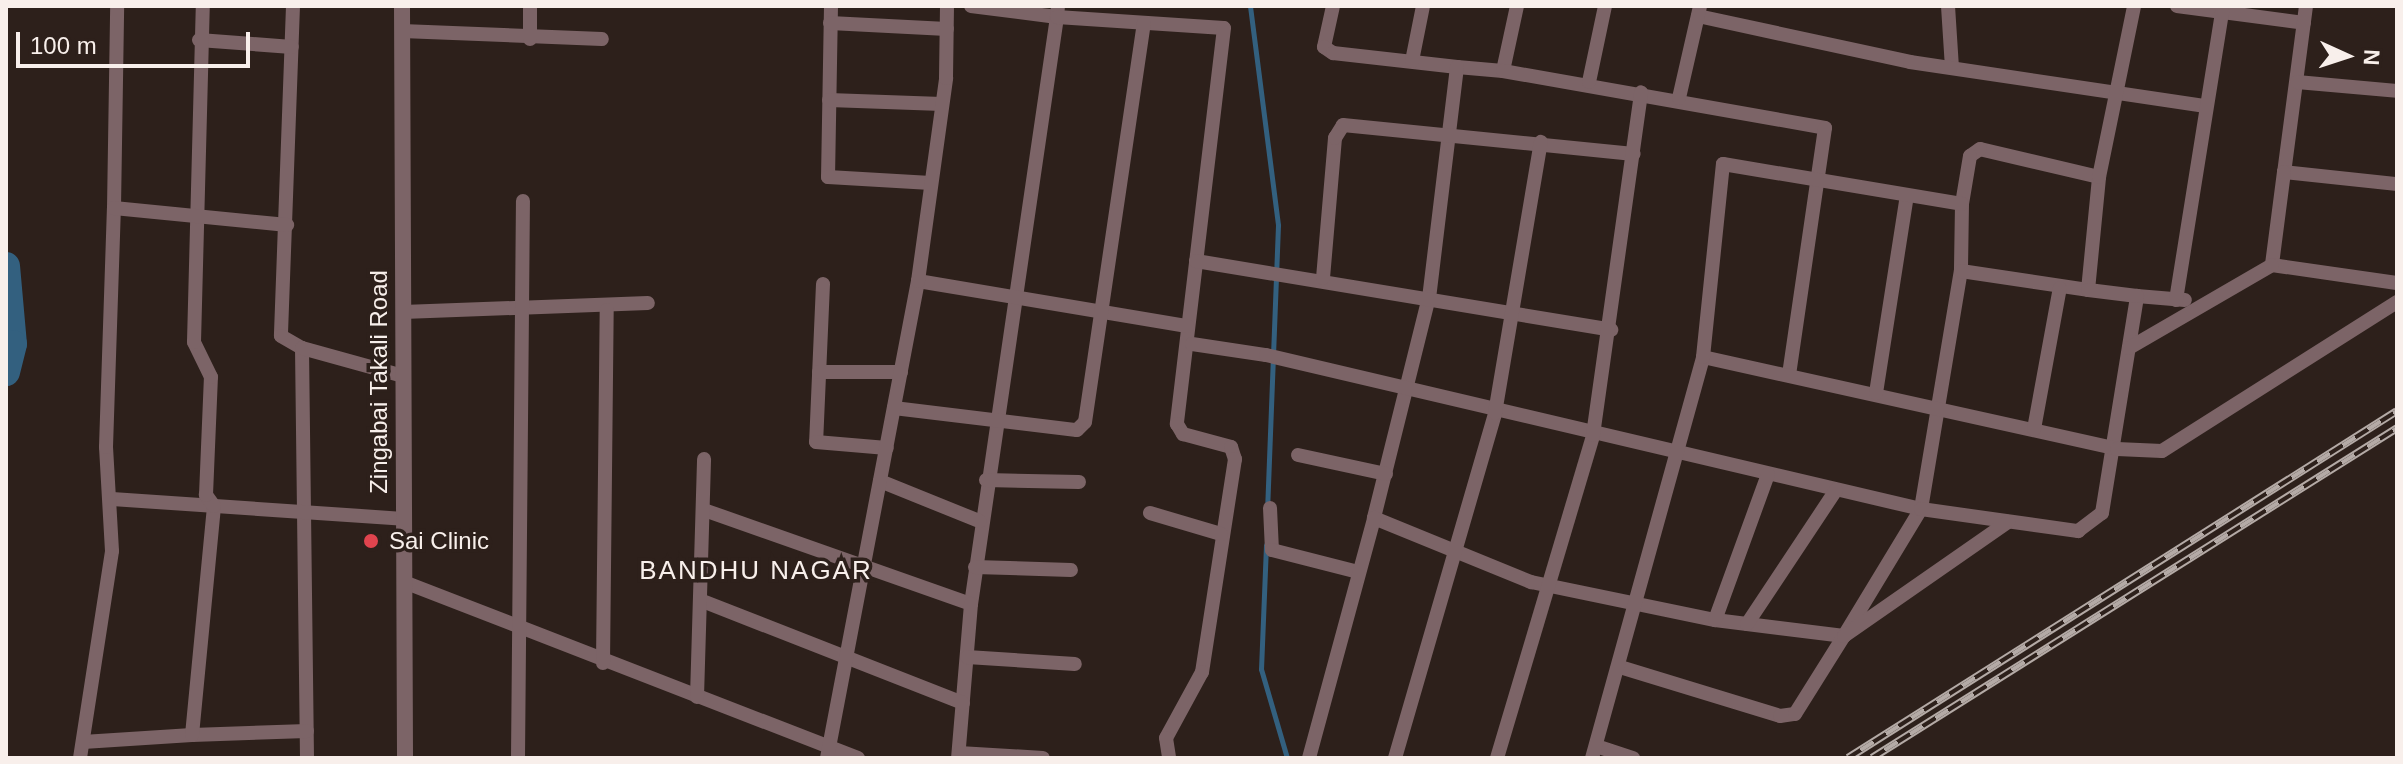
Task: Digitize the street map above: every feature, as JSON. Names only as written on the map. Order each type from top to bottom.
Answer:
[{"type":"street","points":[[80,758],[112,551],[112,499],[106,447],[117,6]]},
{"type":"street","points":[[192,735],[214,506],[206,495],[211,377],[194,342],[200,217],[199,40],[203,6]]},
{"type":"street","points":[[293,6],[281,336],[302,348],[403,376]]},
{"type":"street","name":"Zingabai Takali Road","points":[[402,6],[405,758]]},
{"type":"street","points":[[530,6],[530,39]]},
{"type":"street","points":[[831,6],[828,177],[931,183]]},
{"type":"street","points":[[828,753],[918,281],[942,104],[947,6]]},
{"type":"street","points":[[971,6],[1224,28],[1187,326],[1192,344],[1177,424],[1183,434],[1231,447],[1202,672],[1166,738],[1169,758]]},
{"type":"street","points":[[1333,6],[1324,47],[1457,67],[1589,82],[1815,122],[1828,138],[1818,180],[1789,375]]},
{"type":"street","points":[[1412,61],[1423,6]]},
{"type":"street","points":[[1503,71],[1517,6]]},
{"type":"street","points":[[1589,82],[1605,6]]},
{"type":"street","points":[[1948,6],[1952,68]]},
{"type":"street","points":[[2088,290],[2099,177],[2120,92],[2134,6]]},
{"type":"street","points":[[2177,6],[2304,23]]},
{"type":"street","points":[[2272,265],[2306,6]]},
{"type":"street","points":[[1679,98],[1699,11],[1952,68],[2206,106]]},
{"type":"street","points":[[1043,758],[958,756],[979,521],[993,420],[1017,302],[1058,12]]},
{"type":"street","points":[[2176,300],[2222,12]]},
{"type":"street","points":[[830,23],[947,29]]},
{"type":"street","points":[[894,408],[1077,430],[1085,422],[1144,23]]},
{"type":"street","points":[[402,31],[530,39],[602,39]]},
{"type":"street","points":[[199,40],[292,47]]},
{"type":"street","points":[[1309,758],[1409,393],[1429,297],[1457,67]]},
{"type":"street","points":[[2297,82],[2397,91]]},
{"type":"street","points":[[1497,758],[1545,585],[1593,435],[1611,330],[1641,92]]},
{"type":"street","points":[[829,100],[942,104]]},
{"type":"street","points":[[1323,278],[1335,138],[1343,125],[1447,132],[1634,154]]},
{"type":"street","points":[[1395,758],[1459,552],[1495,413],[1516,313],[1541,142]]},
{"type":"street","points":[[1620,667],[1780,716],[1795,714],[1921,509],[1943,407],[1961,271],[1962,204],[1970,156],[1980,149],[2099,177]]},
{"type":"street","points":[[1633,758],[1594,752],[1639,605],[1703,357],[1723,164],[1962,204]]},
{"type":"street","points":[[2284,172],[2397,184]]},
{"type":"street","points":[[1876,393],[1907,195]]},
{"type":"street","points":[[518,758],[523,201]]},
{"type":"street","points":[[114,208],[287,225]]},
{"type":"street","points":[[1196,261],[1293,273],[1611,330]]},
{"type":"street","points":[[2129,348],[2202,301],[2272,265],[2397,283]]},
{"type":"street","points":[[1961,271],[2060,288],[2202,301]]},
{"type":"street","points":[[918,281],[1017,302],[1187,326]]},
{"type":"street","points":[[823,284],[816,442],[887,448]]},
{"type":"street","points":[[2034,429],[2060,288]]},
{"type":"street","points":[[1192,344],[1273,357],[1409,393],[1921,509],[2078,531],[2102,513],[2117,449],[2137,296]]},
{"type":"street","points":[[1703,357],[1943,407],[2117,449],[2162,451],[2397,302]]},
{"type":"street","points":[[403,312],[607,310],[648,303]]},
{"type":"street","points":[[603,663],[607,310]]},
{"type":"street","points":[[302,348],[308,515],[307,758]]},
{"type":"street","points":[[819,372],[901,372]]},
{"type":"street","points":[[1298,455],[1386,474]]},
{"type":"street","points":[[697,697],[705,602],[704,459]]},
{"type":"street","points":[[1715,620],[1768,474]]},
{"type":"street","points":[[986,480],[1079,482]]},
{"type":"street","points":[[880,481],[979,521]]},
{"type":"street","points":[[1747,624],[1836,490]]},
{"type":"street","points":[[112,499],[308,515],[403,519]]},
{"type":"street","points":[[1270,508],[1272,550],[1358,572]]},
{"type":"street","points":[[704,510],[863,570],[971,604]]},
{"type":"street","points":[[1150,513],[1221,534]]},
{"type":"street","points":[[1374,518],[1545,585],[1715,620],[1844,636],[2008,522]]},
{"type":"street","points":[[975,567],[1071,570]]},
{"type":"street","points":[[404,582],[521,632],[697,697],[828,753],[858,758]]},
{"type":"street","points":[[705,602],[963,703]]},
{"type":"street","points":[[967,657],[1075,664]]},
{"type":"street","points":[[83,742],[307,731]]},
{"type":"waterway","points":[[1250,6],[1278,225],[1267,507]]},
{"type":"waterway","points":[[6,266],[13,344],[6,372]]},
{"type":"waterway","points":[[1266,545],[1261,669],[1287,758]]},
{"type":"railway","points":[[1848,758],[2397,411]]},
{"type":"railway","points":[[1872,758],[2397,428]]},
{"type":"place","name":"Sai Clinic","points":[[371,541]]},
{"type":"district","name":"BANDHU NAGAR","points":[[756,571]]}]
